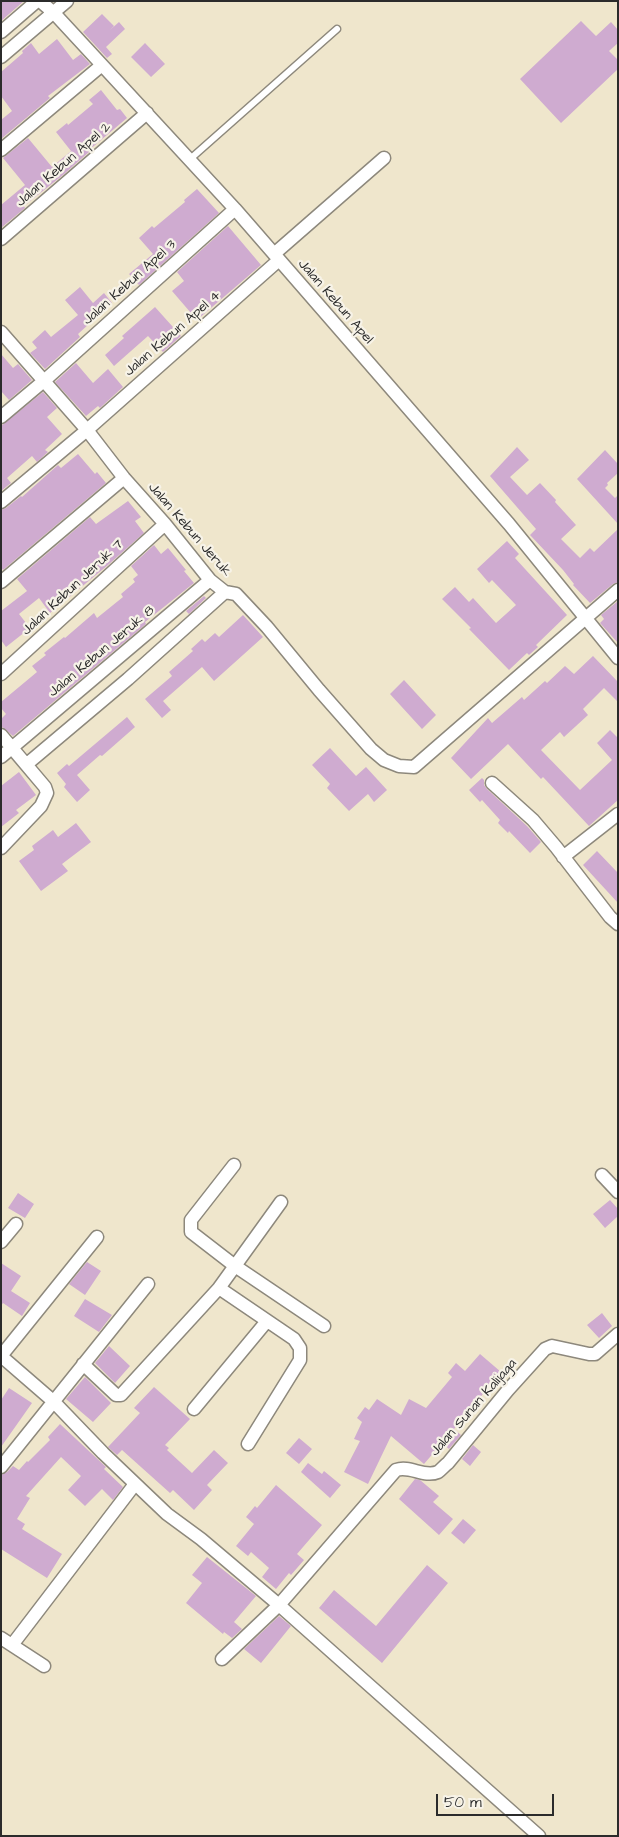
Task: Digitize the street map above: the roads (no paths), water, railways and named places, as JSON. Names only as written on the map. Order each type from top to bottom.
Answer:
[{"type":"street","points":[[1,32],[36,1]]},
{"type":"street","name":"Jalan Kebun Apel","points":[[40,1],[54,12],[235,209],[509,524],[618,658]]},
{"type":"street","points":[[1,57],[67,1]]},
{"type":"street","points":[[1,150],[102,65]]},
{"type":"street","name":"Jalan Kebun Apel 2","points":[[1,239],[147,113]]},
{"type":"street","name":"Jalan Kebun Apel 4","points":[[1,502],[87,430],[384,158]]},
{"type":"street","name":"Jalan Kebun Apel 3","points":[[1,417],[45,380],[235,209]]},
{"type":"street","name":"Jalan Kebun Jeruk","points":[[1,332],[45,380],[210,580],[225,592],[128,679],[27,764]]},
{"type":"street","points":[[1,582],[124,478]]},
{"type":"street","name":"Jalan Kebun Jeruk 7","points":[[1,674],[165,524]]},
{"type":"street","name":"Jalan Kebun Jeruk 8","points":[[1,757],[210,580]]},
{"type":"street","points":[[225,592],[236,594],[267,626],[319,690],[371,749],[384,760],[399,766],[414,767],[618,590]]},
{"type":"street","points":[[1,735],[45,787],[47,794],[41,806],[1,848]]},
{"type":"street","points":[[492,783],[533,820],[610,917],[618,924]]},
{"type":"street","points":[[563,857],[618,814]]},
{"type":"street","points":[[234,1165],[191,1220],[191,1232],[235,1266],[324,1326]]},
{"type":"street","points":[[602,1175],[618,1192]]},
{"type":"street","points":[[83,1364],[116,1395],[121,1395],[220,1288],[281,1202]]},
{"type":"street","points":[[1,1242],[16,1224]]},
{"type":"street","points":[[97,1237],[1,1356],[53,1401],[167,1514],[201,1539],[279,1605],[539,1836]]},
{"type":"street","points":[[1,1468],[148,1284]]},
{"type":"street","points":[[220,1288],[294,1339],[300,1348],[300,1360],[248,1444]]},
{"type":"street","points":[[194,1409],[267,1321]]},
{"type":"street","name":"Jalan Sunan Kalijaga","points":[[279,1605],[396,1470],[401,1468],[423,1472],[438,1472],[448,1463],[508,1390],[545,1349],[552,1346],[595,1354],[618,1334]]},
{"type":"street","points":[[12,1645],[135,1484]]},
{"type":"street","points":[[222,1659],[279,1605]]},
{"type":"street","points":[[1,1638],[44,1666]]},
{"type":"lane","points":[[189,160],[337,29]]}]
